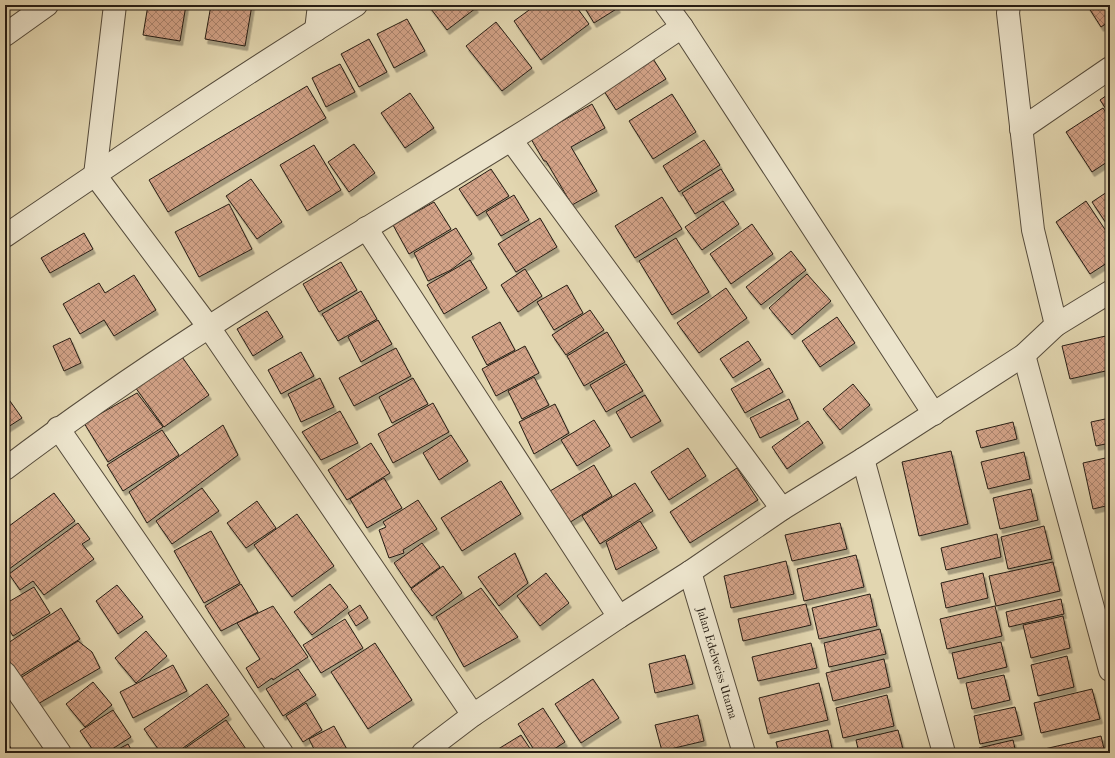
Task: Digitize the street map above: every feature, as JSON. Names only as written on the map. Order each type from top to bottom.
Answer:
[{"type":"street","points":[[5,35],[47,5]]},
{"type":"street","points":[[114,5],[95,174],[208,326],[473,715]]},
{"type":"street","points":[[316,30],[319,5]]},
{"type":"street","points":[[5,236],[95,174],[356,5]]},
{"type":"street","points":[[666,5],[682,27],[934,414]]},
{"type":"street","points":[[1008,5],[1033,230],[1056,326]]},
{"type":"street","points":[[5,469],[58,428],[208,326],[511,140],[682,27]]},
{"type":"street","points":[[1021,129],[1110,68]]},
{"type":"street","points":[[511,140],[782,509]]},
{"type":"street","points":[[366,228],[618,617]]},
{"type":"street","points":[[423,753],[473,715],[618,617],[690,572],[782,509],[934,414],[1024,355],[1056,326],[1110,292]]},
{"type":"street","points":[[1024,355],[1110,670]]},
{"type":"street","points":[[58,428],[282,753]]},
{"type":"street","points":[[863,459],[944,753]]},
{"type":"street","name":"Jalan Edelweiss Utama","points":[[690,572],[744,753]]},
{"type":"street","points":[[5,673],[60,753]]},
{"type":"building","points":[[148,5],[186,5],[180,41],[143,35]]},
{"type":"building","points":[[211,5],[252,5],[245,46],[205,39]]},
{"type":"building","points":[[428,5],[474,5],[476,8],[447,30]]},
{"type":"building","points":[[536,5],[575,5],[589,24],[541,60],[514,21]]},
{"type":"building","points":[[583,5],[616,5],[618,8],[594,23]]},
{"type":"building","points":[[1087,5],[1110,5],[1110,21],[1101,27]]},
{"type":"building","points":[[407,19],[425,51],[394,68],[377,34]]},
{"type":"building","points":[[496,22],[532,68],[502,91],[466,46]]},
{"type":"building","points":[[369,39],[387,72],[359,87],[341,54]]},
{"type":"building","points":[[648,51],[666,79],[616,110],[599,83]]},
{"type":"building","points":[[340,64],[355,92],[326,107],[312,78]]},
{"type":"building","points":[[307,86],[326,118],[168,212],[149,180]]},
{"type":"building","points":[[410,93],[434,128],[405,148],[381,113]]},
{"type":"building","points":[[1110,93],[1110,115],[1100,100]]},
{"type":"building","points":[[672,94],[696,132],[653,159],[629,121]]},
{"type":"building","points":[[592,104],[605,128],[571,147],[597,191],[572,205],[531,139]]},
{"type":"building","points":[[1103,108],[1110,119],[1110,160],[1092,172],[1066,132]]},
{"type":"building","points":[[704,140],[720,165],[679,192],[663,166]]},
{"type":"building","points":[[354,144],[375,173],[349,192],[328,162]]},
{"type":"building","points":[[314,145],[341,190],[307,211],[280,165]]},
{"type":"building","points":[[491,169],[509,196],[477,216],[459,189]]},
{"type":"building","points":[[721,169],[734,190],[695,214],[682,193]]},
{"type":"building","points":[[251,179],[282,222],[257,239],[226,196]]},
{"type":"building","points":[[1110,190],[1110,229],[1092,202]]},
{"type":"building","points":[[514,195],[529,220],[501,236],[486,212]]},
{"type":"building","points":[[662,197],[682,229],[635,258],[615,226]]},
{"type":"building","points":[[723,201],[739,224],[702,250],[685,227]]},
{"type":"building","points":[[1086,201],[1110,237],[1110,261],[1090,274],[1056,222]]},
{"type":"building","points":[[434,202],[451,229],[409,254],[393,225]]},
{"type":"building","points":[[229,204],[252,249],[199,277],[175,232]]},
{"type":"building","points":[[540,218],[557,247],[516,272],[498,244]]},
{"type":"building","points":[[752,224],[773,254],[731,284],[710,254]]},
{"type":"building","points":[[456,228],[472,254],[451,270],[428,281],[414,253]]},
{"type":"building","points":[[84,233],[93,249],[50,273],[41,258]]},
{"type":"building","points":[[676,238],[709,292],[672,315],[639,261]]},
{"type":"building","points":[[791,251],[806,270],[761,305],[746,287]]},
{"type":"building","points":[[470,260],[487,288],[444,314],[427,285]]},
{"type":"building","points":[[341,262],[357,290],[319,312],[303,284]]},
{"type":"building","points":[[525,269],[542,296],[518,312],[501,285]]},
{"type":"building","points":[[807,274],[831,301],[792,335],[769,308]]},
{"type":"building","points":[[134,275],[156,310],[114,336],[104,320],[80,334],[63,304],[99,283],[105,293]]},
{"type":"building","points":[[567,285],[583,313],[554,330],[537,302]]},
{"type":"building","points":[[726,288],[747,318],[699,353],[677,323]]},
{"type":"building","points":[[361,291],[377,319],[338,341],[322,314]]},
{"type":"building","points":[[590,310],[604,330],[566,355],[552,335]]},
{"type":"building","points":[[267,311],[283,337],[253,356],[237,329]]},
{"type":"building","points":[[837,317],[855,343],[820,367],[802,341]]},
{"type":"building","points":[[378,320],[392,344],[361,362],[348,337]]},
{"type":"building","points":[[500,322],[515,350],[487,365],[472,337]]},
{"type":"building","points":[[607,332],[625,362],[584,386],[567,356]]},
{"type":"building","points":[[1110,335],[1110,370],[1070,379],[1062,346]]},
{"type":"building","points":[[70,338],[81,363],[64,371],[53,346]]},
{"type":"building","points":[[748,341],[761,360],[733,378],[720,359]]},
{"type":"building","points":[[525,346],[539,373],[496,396],[482,369]]},
{"type":"building","points":[[396,348],[411,376],[354,406],[339,378]]},
{"type":"building","points":[[301,352],[314,376],[281,394],[268,370]]},
{"type":"building","points":[[180,354],[209,395],[164,427],[135,387]]},
{"type":"building","points":[[626,364],[643,391],[606,412],[590,385]]},
{"type":"building","points":[[769,368],[783,392],[745,413],[731,389]]},
{"type":"building","points":[[534,377],[549,405],[522,419],[508,391]]},
{"type":"building","points":[[320,378],[334,407],[301,422],[288,394]]},
{"type":"building","points":[[413,378],[428,404],[392,423],[379,397]]},
{"type":"building","points":[[853,384],[870,405],[840,430],[823,409]]},
{"type":"building","points":[[137,393],[163,427],[108,462],[84,423]]},
{"type":"building","points":[[5,394],[22,418],[5,429]]},
{"type":"building","points":[[645,395],[661,421],[631,438],[616,412]]},
{"type":"building","points":[[789,399],[798,419],[760,438],[750,418]]},
{"type":"building","points":[[433,403],[449,432],[393,463],[378,434]]},
{"type":"building","points":[[555,404],[569,433],[534,454],[519,422]]},
{"type":"building","points":[[340,411],[358,443],[321,460],[302,432]]},
{"type":"building","points":[[1110,418],[1110,443],[1096,446],[1091,422]]},
{"type":"building","points":[[594,420],[610,446],[577,466],[561,440]]},
{"type":"building","points":[[808,421],[823,443],[787,469],[772,447]]},
{"type":"building","points":[[1013,422],[1017,439],[981,448],[976,431]]},
{"type":"building","points":[[223,425],[238,455],[147,523],[129,492]]},
{"type":"building","points":[[162,430],[179,455],[123,491],[107,465]]},
{"type":"building","points":[[451,435],[468,461],[439,480],[423,453]]},
{"type":"building","points":[[371,443],[390,473],[347,500],[328,470]]},
{"type":"building","points":[[688,448],[706,476],[669,500],[651,472]]},
{"type":"building","points":[[951,451],[968,524],[919,536],[902,462]]},
{"type":"building","points":[[1024,452],[1030,479],[988,489],[981,462]]},
{"type":"building","points":[[1110,457],[1110,505],[1093,509],[1083,463]]},
{"type":"building","points":[[594,465],[612,496],[564,526],[545,494]]},
{"type":"building","points":[[737,468],[758,500],[690,543],[670,512]]},
{"type":"building","points":[[384,478],[402,508],[367,528],[350,499]]},
{"type":"building","points":[[501,481],[521,514],[462,551],[441,518]]},
{"type":"building","points":[[635,483],[653,511],[600,544],[582,516]]},
{"type":"building","points":[[202,488],[219,511],[172,544],[156,521]]},
{"type":"building","points":[[1031,489],[1038,520],[1000,529],[993,498]]},
{"type":"building","points":[[54,493],[75,521],[5,572],[5,529]]},
{"type":"building","points":[[418,500],[437,529],[403,550],[404,553],[389,558],[379,530],[386,527],[383,522]]},
{"type":"building","points":[[257,501],[276,528],[246,548],[227,523]]},
{"type":"building","points":[[297,514],[334,566],[292,597],[254,545]]},
{"type":"building","points":[[640,521],[657,548],[616,570],[606,542]]},
{"type":"building","points":[[78,523],[90,539],[82,544],[94,559],[44,595],[33,581],[20,590],[9,574]]},
{"type":"building","points":[[840,523],[847,549],[792,561],[785,535]]},
{"type":"building","points":[[1044,526],[1052,559],[1008,569],[1001,537]]},
{"type":"building","points":[[211,531],[240,583],[204,603],[174,551]]},
{"type":"building","points":[[997,534],[1001,557],[946,570],[941,548]]},
{"type":"building","points":[[422,543],[440,567],[411,588],[394,563]]},
{"type":"building","points":[[515,553],[528,583],[499,606],[478,577]]},
{"type":"building","points":[[856,555],[864,587],[804,601],[797,569]]},
{"type":"building","points":[[786,561],[794,594],[731,608],[724,576]]},
{"type":"building","points":[[1053,562],[1060,591],[996,606],[989,576]]},
{"type":"building","points":[[443,566],[462,593],[432,616],[411,589]]},
{"type":"building","points":[[546,573],[569,603],[540,626],[517,596]]},
{"type":"building","points":[[983,573],[988,598],[946,608],[941,583]]},
{"type":"building","points":[[241,584],[258,612],[221,631],[205,606]]},
{"type":"building","points":[[330,584],[348,607],[312,635],[294,612]]},
{"type":"building","points":[[117,585],[143,617],[118,634],[96,601]]},
{"type":"building","points":[[34,587],[50,613],[13,636],[5,623],[5,604]]},
{"type":"building","points":[[481,588],[518,637],[464,667],[436,617]]},
{"type":"building","points":[[870,594],[877,626],[819,639],[812,608]]},
{"type":"building","points":[[1061,599],[1064,614],[1009,627],[1006,612]]},
{"type":"building","points":[[806,604],[811,625],[743,641],[738,619]]},
{"type":"building","points":[[360,605],[368,618],[356,626],[348,613]]},
{"type":"building","points":[[273,606],[308,657],[258,688],[246,668],[260,659],[237,623]]},
{"type":"building","points":[[995,606],[1002,636],[947,649],[940,619]]},
{"type":"building","points":[[61,608],[80,639],[17,678],[5,651],[5,645]]},
{"type":"building","points":[[1063,616],[1070,648],[1031,658],[1023,625]]},
{"type":"building","points":[[345,619],[363,648],[321,673],[303,645]]},
{"type":"building","points":[[880,629],[886,654],[829,667],[824,643]]},
{"type":"building","points":[[146,631],[167,656],[136,683],[115,658]]},
{"type":"building","points":[[78,641],[92,652],[100,668],[36,705],[22,677]]},
{"type":"building","points":[[1001,642],[1007,667],[958,679],[952,653]]},
{"type":"building","points":[[375,643],[412,700],[368,729],[331,672]]},
{"type":"building","points":[[811,643],[817,668],[758,681],[752,657]]},
{"type":"building","points":[[685,655],[693,684],[655,693],[649,664]]},
{"type":"building","points":[[1067,656],[1074,687],[1038,696],[1031,665]]},
{"type":"building","points":[[884,659],[890,687],[833,701],[826,673]]},
{"type":"building","points":[[173,665],[187,691],[133,718],[120,692]]},
{"type":"building","points":[[298,669],[316,695],[283,716],[266,689]]},
{"type":"building","points":[[1004,675],[1010,700],[972,709],[966,683]]},
{"type":"building","points":[[593,679],[619,718],[581,743],[555,704]]},
{"type":"building","points":[[93,682],[112,705],[85,727],[66,704]]},
{"type":"building","points":[[819,683],[828,720],[768,734],[759,698]]},
{"type":"building","points":[[207,684],[229,715],[176,753],[161,753],[144,729]]},
{"type":"building","points":[[1092,689],[1100,719],[1041,733],[1034,703]]},
{"type":"building","points":[[887,695],[894,726],[843,738],[836,708]]},
{"type":"building","points":[[306,703],[322,730],[303,742],[286,716]]},
{"type":"building","points":[[1015,707],[1022,735],[980,744],[974,716]]},
{"type":"building","points":[[543,708],[565,742],[548,753],[536,753],[518,724]]},
{"type":"building","points":[[113,710],[131,737],[106,753],[95,753],[80,731]]},
{"type":"building","points":[[698,715],[704,741],[662,751],[655,725]]},
{"type":"building","points":[[226,720],[246,749],[239,753],[178,753]]},
{"type":"building","points":[[334,726],[349,753],[316,753],[309,739]]},
{"type":"building","points":[[828,730],[833,753],[779,753],[776,742]]},
{"type":"building","points":[[898,730],[904,753],[859,753],[856,740]]},
{"type":"building","points":[[521,735],[533,753],[497,753],[495,751]]},
{"type":"building","points":[[1101,736],[1105,753],[1040,753],[1040,750]]},
{"type":"building","points":[[1013,740],[1016,753],[980,753],[979,748]]},
{"type":"building","points":[[128,744],[133,753],[111,753]]},
{"type":"building","points":[[9,745],[14,753],[5,753],[5,748]]}]
